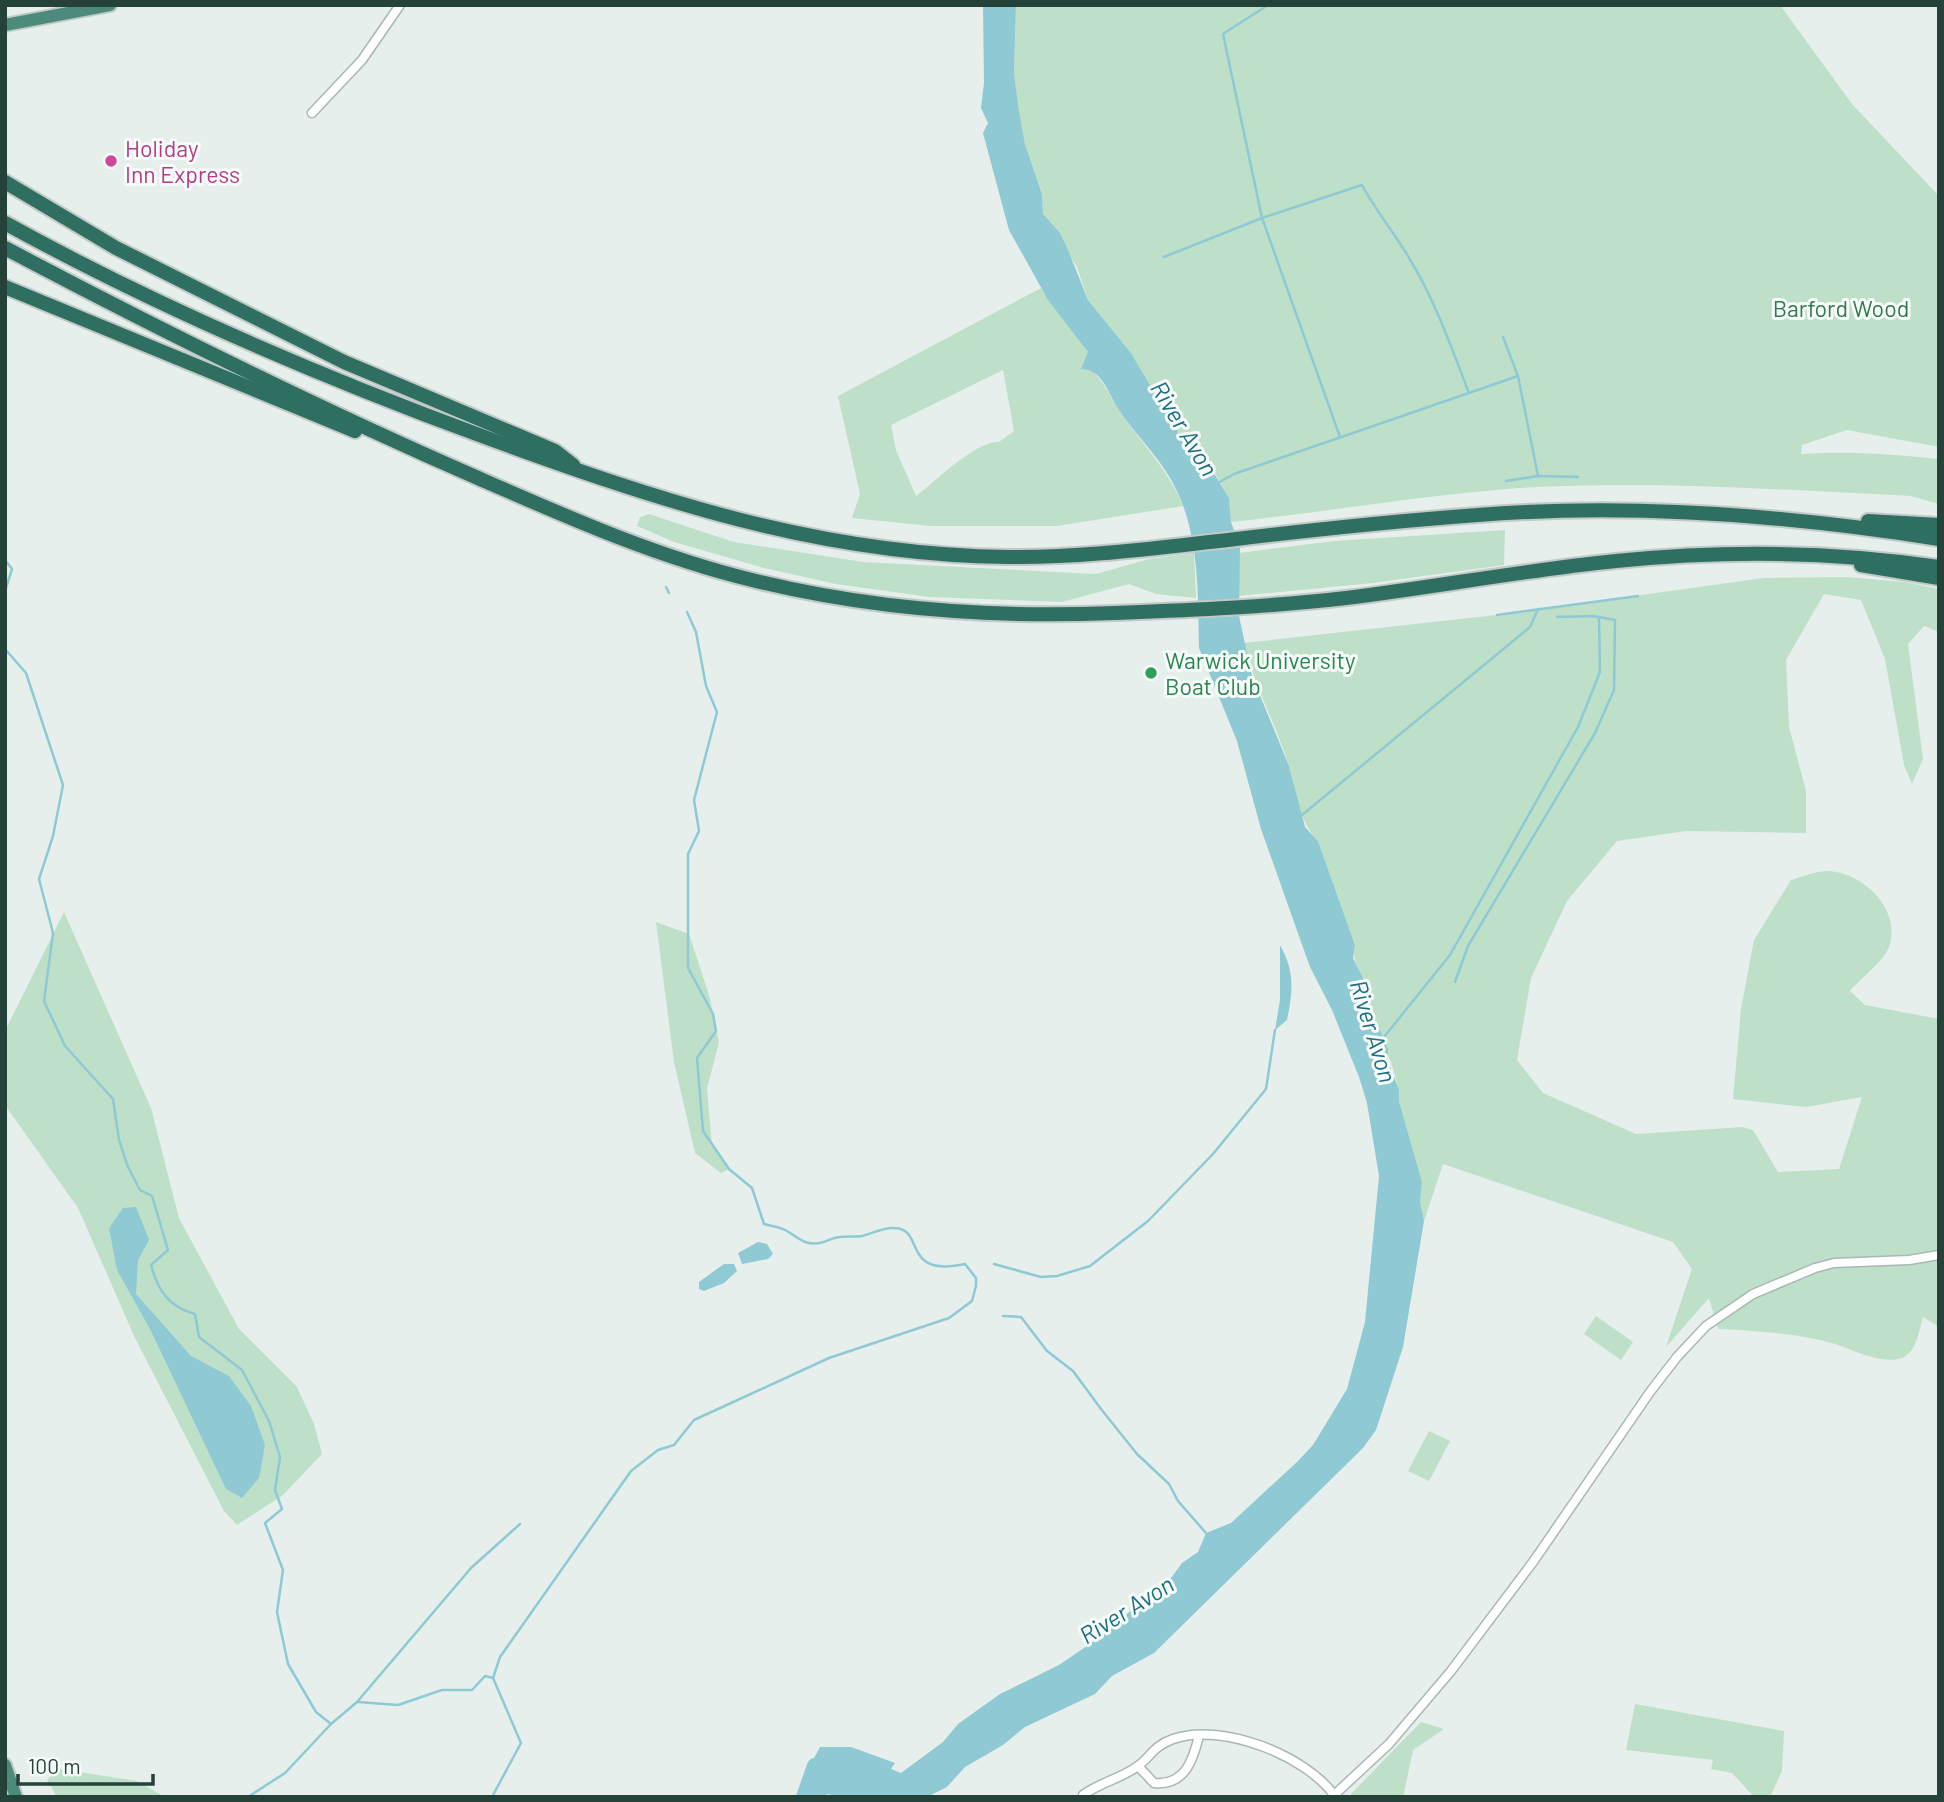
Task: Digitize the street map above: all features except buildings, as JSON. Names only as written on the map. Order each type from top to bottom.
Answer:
[{"type":"highway","points":[[5,25],[110,5]]},
{"type":"highway","points":[[5,182],[106,243],[407,391],[555,451],[585,474]]},
{"type":"highway","points":[[5,223],[169,306],[404,407],[585,474],[695,510],[791,533],[874,548],[1013,557],[1110,554],[1484,514],[1581,512],[1751,516],[1814,521],[1939,539]]},
{"type":"highway","points":[[5,248],[162,330],[400,444],[624,540],[750,579],[822,594],[926,607],[1008,613],[1110,613],[1282,604],[1612,561],[1745,553],[1825,555],[1939,567]]},
{"type":"highway","points":[[5,288],[339,426],[400,444]]},
{"type":"highway","points":[[1814,521],[1893,521],[1939,525]]},
{"type":"highway","points":[[1825,555],[1879,569],[1939,578]]},
{"type":"highway","points":[[5,1765],[16,1797]]},
{"type":"street","points":[[312,113],[362,60],[400,5]]},
{"type":"street","points":[[1083,1795],[1099,1783],[1138,1766],[1152,1750],[1164,1743],[1199,1736],[1243,1741],[1275,1752],[1307,1767],[1333,1796],[1389,1744],[1451,1671],[1533,1562],[1650,1392],[1706,1326],[1754,1294],[1815,1268],[1834,1263],[1909,1260],[1939,1255]]},
{"type":"street","points":[[1138,1766],[1154,1783],[1178,1777],[1191,1766],[1199,1736]]},
{"type":"green space","name":"Barford Wood","points":[[1016,5],[1780,5],[1852,104],[1939,196],[1939,447],[1847,430],[1802,445],[1801,454],[1870,453],[1939,459],[1939,504],[1911,496],[1813,491],[1667,485],[1569,486],[1447,495],[1231,522],[1229,498],[1214,472],[1204,457],[1181,437],[1131,353],[1088,300],[1077,267],[1043,214],[1042,194],[1025,144],[1014,73]]},
{"type":"green space","points":[[1041,288],[1088,352],[1090,369],[1103,383],[1119,410],[1162,468],[1183,506],[1057,526],[931,526],[852,518],[860,494],[838,396]],"holes":[[[1003,370],[1014,431],[999,442],[989,443],[967,455],[916,496],[896,450],[891,425]]]},
{"type":"green space","points":[[649,514],[734,542],[863,562],[1096,574],[1149,559],[1194,553],[1196,598],[1156,594],[1129,584],[1062,602],[930,597],[836,584],[764,568],[674,542],[637,526],[640,517]]},
{"type":"green space","points":[[1505,530],[1504,565],[1373,583],[1238,596],[1239,553],[1334,541]]},
{"type":"green space","points":[[1846,577],[1905,582],[1939,589],[1939,632],[1924,626],[1908,644],[1923,759],[1912,784],[1904,765],[1885,659],[1861,600],[1824,594],[1786,660],[1789,727],[1806,791],[1806,833],[1686,831],[1617,841],[1567,901],[1531,978],[1517,1060],[1543,1093],[1636,1134],[1743,1127],[1753,1130],[1778,1172],[1839,1169],[1862,1097],[1806,1107],[1733,1099],[1741,1009],[1754,940],[1791,880],[1827,871],[1841,873],[1866,885],[1885,907],[1892,933],[1886,953],[1850,991],[1865,1005],[1939,1019],[1939,1327],[1923,1317],[1911,1351],[1902,1358],[1885,1360],[1806,1337],[1718,1329],[1709,1298],[1666,1347],[1692,1269],[1673,1242],[1443,1164],[1424,1221],[1420,1202],[1422,1182],[1399,1101],[1393,1067],[1372,1012],[1369,991],[1356,964],[1355,945],[1318,841],[1302,815],[1284,750],[1253,674],[1244,643],[1497,615],[1764,578]]},
{"type":"green space","points":[[64,912],[151,1108],[179,1218],[239,1329],[297,1387],[314,1424],[322,1454],[283,1495],[237,1525],[224,1511],[135,1338],[78,1208],[5,1105],[5,1031]]},
{"type":"green space","points":[[656,922],[689,934],[709,995],[719,1042],[707,1089],[712,1146],[729,1169],[721,1173],[695,1153],[674,1062]]},
{"type":"green space","points":[[1596,1316],[1633,1342],[1621,1360],[1584,1334]]},
{"type":"green space","points":[[1429,1431],[1450,1441],[1429,1481],[1408,1471]]},
{"type":"green space","points":[[1635,1704],[1784,1731],[1782,1771],[1770,1797],[1754,1797],[1732,1773],[1711,1769],[1713,1760],[1626,1750]]},
{"type":"green space","points":[[1421,1722],[1444,1729],[1413,1750],[1403,1797],[1352,1797],[1351,1794]]},
{"type":"green space","points":[[59,1769],[137,1781],[165,1797],[57,1797],[47,1780]]},
{"type":"water","points":[[983,5],[1016,5],[1014,73],[1025,144],[1042,194],[1043,214],[1060,233],[1088,300],[1131,353],[1181,437],[1204,457],[1229,498],[1231,522],[1240,547],[1239,616],[1252,676],[1289,766],[1305,827],[1318,841],[1355,945],[1353,958],[1369,990],[1371,1010],[1388,1049],[1388,1061],[1399,1090],[1399,1101],[1422,1182],[1420,1202],[1424,1221],[1403,1347],[1376,1430],[1363,1448],[1154,1653],[1112,1676],[1095,1694],[1025,1727],[1003,1745],[965,1767],[947,1787],[927,1797],[843,1797],[827,1794],[826,1797],[808,1797],[813,1791],[807,1771],[820,1747],[851,1747],[895,1763],[891,1769],[901,1773],[943,1742],[958,1724],[1000,1694],[1059,1665],[1106,1633],[1159,1585],[1171,1578],[1182,1563],[1198,1552],[1206,1533],[1231,1523],[1313,1445],[1347,1389],[1365,1322],[1379,1176],[1367,1103],[1332,1010],[1310,967],[1261,829],[1237,741],[1199,648],[1195,556],[1185,511],[1160,462],[1119,410],[1100,378],[1095,373],[1081,369],[1088,352],[1048,300],[1009,230],[983,133],[988,123],[981,108],[984,83]]},
{"type":"water","points":[[1280,945],[1288,964],[1291,990],[1287,1020],[1275,1030],[1280,1000]]},
{"type":"water","points":[[136,1207],[149,1240],[138,1260],[136,1294],[191,1356],[229,1376],[251,1406],[265,1445],[259,1478],[242,1498],[226,1489],[150,1329],[117,1270],[109,1228],[123,1208]]},
{"type":"water","points":[[758,1242],[767,1244],[773,1254],[768,1259],[742,1264],[738,1253]]},
{"type":"water","points":[[724,1264],[734,1264],[737,1271],[724,1283],[704,1291],[699,1289],[699,1282]]},
{"type":"waterway","points":[[1268,5],[1223,34],[1262,218],[1340,437]]},
{"type":"waterway","points":[[1164,257],[1262,218],[1362,185],[1421,278],[1469,393]]},
{"type":"waterway","points":[[1503,337],[1518,376],[1538,476]]},
{"type":"waterway","points":[[1218,483],[1234,474],[1518,376]]},
{"type":"waterway","points":[[1506,481],[1538,476],[1578,477]]},
{"type":"waterway","points":[[5,560],[12,569],[5,591]]},
{"type":"waterway","points":[[666,587],[669,593]]},
{"type":"waterway","points":[[1497,615],[1638,596]]},
{"type":"waterway","points":[[1302,815],[1530,627],[1538,609]]},
{"type":"waterway","points":[[492,1797],[521,1743],[493,1678],[500,1657],[631,1471],[658,1450],[674,1445],[694,1420],[829,1358],[949,1318],[972,1301],[976,1286],[976,1278],[965,1264],[945,1266],[931,1264],[922,1259],[904,1230],[886,1229],[862,1236],[837,1237],[814,1244],[805,1242],[783,1229],[764,1224],[752,1188],[729,1169],[703,1131],[697,1058],[716,1031],[713,1014],[688,968],[688,854],[699,831],[694,800],[717,712],[706,686],[696,632],[687,612]]},
{"type":"waterway","points":[[1455,982],[1468,946],[1595,733],[1614,690],[1615,620],[1593,616],[1557,617]]},
{"type":"waterway","points":[[1384,1037],[1450,955],[1578,727],[1600,672],[1599,617]]},
{"type":"waterway","points":[[5,649],[26,673],[63,785],[53,836],[39,879],[53,933],[44,1001],[65,1046],[113,1099],[119,1140],[128,1167],[140,1190],[152,1196],[168,1250],[151,1265],[157,1283],[171,1302],[195,1314],[199,1337],[242,1370],[269,1421],[280,1457],[275,1490],[282,1509],[265,1523],[283,1570],[277,1612],[288,1664],[316,1712],[331,1724],[285,1773],[248,1797]]},
{"type":"waterway","points":[[994,1264],[1041,1277],[1057,1276],[1090,1266],[1148,1221],[1213,1154],[1266,1089],[1275,1030]]},
{"type":"waterway","points":[[1003,1316],[1021,1317],[1047,1351],[1073,1371],[1137,1454],[1169,1484],[1178,1501],[1206,1533]]},
{"type":"waterway","points":[[331,1724],[357,1702],[471,1568],[520,1524]]},
{"type":"waterway","points":[[358,1702],[398,1705],[442,1690],[472,1690],[485,1676],[493,1678]]},
{"type":"waterway","name":"River Avon","points":[[804,1797],[815,1766],[818,1766]]},
{"type":"place","name":"Holiday Inn Express","points":[[111,161]]},
{"type":"place","name":"Warwick University Boat Club","points":[[1151,673]]}]
